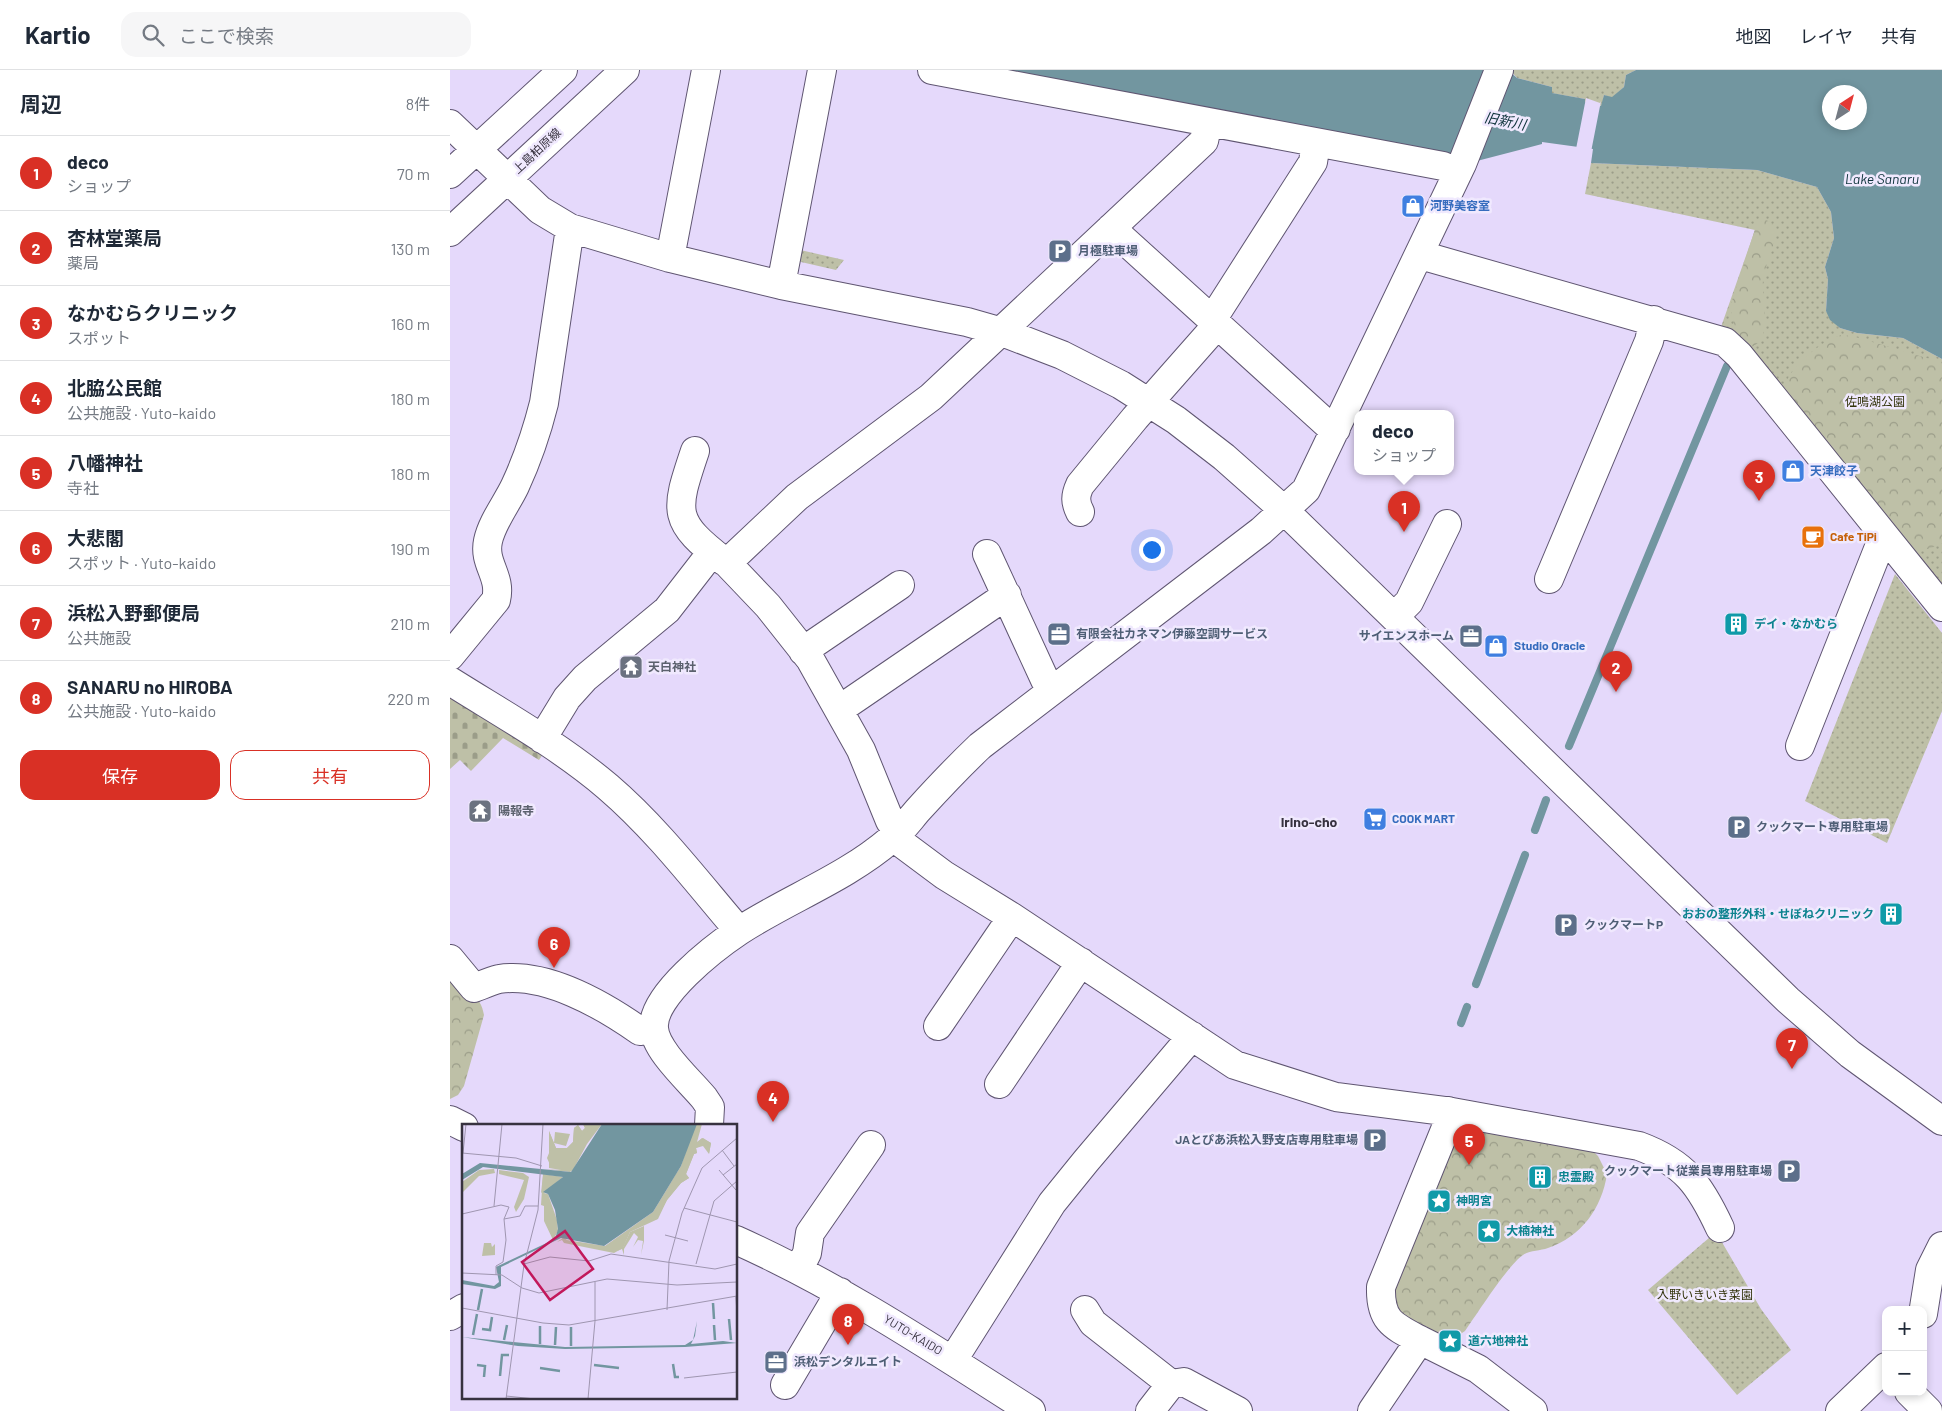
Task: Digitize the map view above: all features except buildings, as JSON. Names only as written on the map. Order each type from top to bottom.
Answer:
[{"type":"street","points":[[450,174],[563,70]]},
{"type":"street","name":"上島柏原線","points":[[450,232],[625,70]]},
{"type":"street","points":[[670,258],[706,70]]},
{"type":"street","points":[[781,285],[822,70]]},
{"type":"street","points":[[932,70],[1459,169]]},
{"type":"street","points":[[709,1124],[710,1107],[658,1043],[654,1028],[656,1012],[685,976],[707,955],[739,931],[822,885],[897,834],[965,760],[1053,690],[1261,531],[1306,490],[1459,169],[1499,70]]},
{"type":"street","points":[[542,739],[566,698],[585,678],[667,610],[719,558],[931,397],[1204,141],[1208,122]]},
{"type":"street","points":[[450,124],[540,210],[570,228],[670,258],[781,285],[967,322],[1002,332],[1085,366],[1149,402],[1201,438],[1284,510],[1788,1000],[1850,1054],[1942,1121]]},
{"type":"street","points":[[1080,512],[1076,504],[1076,494],[1080,486],[1215,322],[1313,162],[1316,142]]},
{"type":"street","points":[[450,656],[496,600],[499,588],[487,551],[488,539],[516,484],[538,429],[570,228]]},
{"type":"street","points":[[1111,228],[1328,425],[1336,429]]},
{"type":"street","points":[[1420,252],[1432,258],[1717,338],[1733,348],[1942,607]]},
{"type":"street","points":[[1549,579],[1649,341],[1654,320]]},
{"type":"street","points":[[695,451],[682,488],[682,512],[691,534],[719,558],[768,606],[803,651],[840,709],[861,750],[897,834],[944,875],[1081,962],[1235,1065],[1336,1097],[1448,1111],[1640,1146],[1660,1154],[1679,1166],[1695,1182],[1720,1228]]},
{"type":"street","points":[[1394,618],[1410,602],[1447,524]]},
{"type":"street","points":[[1800,746],[1879,547],[1888,540]]},
{"type":"street","points":[[987,554],[1045,680],[1053,690]]},
{"type":"street","points":[[803,651],[900,585]]},
{"type":"street","points":[[840,709],[1007,595]]},
{"type":"street","points":[[450,681],[588,770],[630,806],[739,931]]},
{"type":"street","points":[[938,1026],[1012,917]]},
{"type":"street","points":[[450,959],[474,988],[499,979],[525,978],[577,995],[613,1012],[640,1031],[654,1028]]},
{"type":"street","points":[[999,1084],[1081,962]]},
{"type":"street","points":[[953,1360],[1052,1203],[1192,1036]]},
{"type":"street","points":[[1448,1111],[1446,1124],[1382,1287],[1381,1305],[1388,1322],[1478,1369],[1533,1411]]},
{"type":"street","points":[[450,1120],[462,1126]]},
{"type":"street","points":[[798,1269],[807,1254],[810,1233],[871,1145]]},
{"type":"street","name":"YUTO-KAIDO","points":[[738,1241],[798,1269],[840,1292],[953,1360],[1002,1403],[1031,1411]]},
{"type":"street","points":[[1924,1306],[1930,1270],[1942,1246]]},
{"type":"street","points":[[785,1385],[840,1292]]},
{"type":"street","points":[[450,1316],[462,1309]]},
{"type":"street","points":[[1085,1310],[1092,1324],[1171,1384]]},
{"type":"street","points":[[1372,1411],[1420,1340]]},
{"type":"street","points":[[1840,1411],[1882,1372]]},
{"type":"street","points":[[1150,1411],[1171,1384],[1184,1382],[1238,1411]]},
{"type":"street","points":[[1913,1396],[1928,1411]]},
{"type":"green space","points":[[1510,70],[1636,70],[1626,75],[1624,87],[1612,98],[1604,95],[1602,106],[1584,102],[1585,99],[1551,93],[1552,87],[1517,78]]},
{"type":"green space","name":"佐鳴湖公園","points":[[1591,163],[1757,170],[1817,187],[1831,212],[1834,238],[1825,267],[1828,279],[1826,311],[1840,328],[1857,333],[1903,338],[1942,359],[1942,592],[1721,327],[1755,230],[1585,194]]},
{"type":"green space","points":[[1764,219],[1772,223],[1775,229],[1775,236],[1763,280],[1764,329],[1762,337],[1757,344],[1749,347],[1737,335],[1730,307],[1756,226]]},
{"type":"green space","points":[[796,249],[844,260],[836,270],[801,262],[795,256]]},
{"type":"green space","points":[[1841,335],[1852,336],[1930,359],[1942,365],[1942,543],[1934,547],[1923,550],[1910,548],[1784,391],[1786,383],[1797,365],[1815,349]]},
{"type":"green space","points":[[1895,574],[1942,633],[1942,711],[1887,843],[1805,801]]},
{"type":"green space","points":[[450,696],[545,751],[539,760],[503,738],[471,771],[460,760],[450,769]]},
{"type":"green space","points":[[450,979],[476,997],[480,1002],[484,1015],[464,1086],[458,1095],[450,1099]]},
{"type":"green space","points":[[1466,1122],[1588,1146],[1598,1156],[1607,1174],[1595,1209],[1580,1229],[1560,1243],[1523,1255],[1501,1279],[1465,1331],[1453,1339],[1445,1339],[1395,1316],[1389,1289],[1450,1137]]},
{"type":"green space","name":"入野いきいき菜園","points":[[1716,1232],[1761,1309],[1791,1350],[1737,1395],[1648,1290]]},
{"type":"water","name":"Lake Sanaru","points":[[995,70],[1508,70],[1517,78],[1552,87],[1552,93],[1585,99],[1585,102],[1601,106],[1604,95],[1612,97],[1624,87],[1626,75],[1636,70],[1942,70],[1942,359],[1903,338],[1857,333],[1840,328],[1830,320],[1826,311],[1828,279],[1825,267],[1834,238],[1831,212],[1817,187],[1757,170],[1591,163],[1593,149],[1542,142],[1542,144],[1473,162]]},
{"type":"pier","points":[[1586,98],[1600,103],[1601,101],[1591,152],[1576,149]]},
{"type":"waterway","points":[[1569,746],[1727,366]]},
{"type":"waterway","points":[[1535,830],[1546,800]]},
{"type":"waterway","points":[[1476,984],[1525,855]]},
{"type":"waterway","points":[[1461,1023],[1467,1007]]},
{"type":"place","name":"河野美容室","points":[[1413,206]]},
{"type":"place","name":"月極駐車場","points":[[1060,251]]},
{"type":"place","name":"天津餃子","points":[[1793,471]]},
{"type":"place","name":"なかむらクリニック","points":[[1759,501]]},
{"type":"place","name":"deco","points":[[1404,532]]},
{"type":"place","name":"Cafe TiPi","points":[[1813,537]]},
{"type":"place","name":"デイ・なかむら","points":[[1736,624]]},
{"type":"place","name":"有限会社カネマン伊藤空調サービス","points":[[1059,634]]},
{"type":"place","name":"サイエンスホーム","points":[[1471,636]]},
{"type":"place","name":"Studio Oracle","points":[[1496,646]]},
{"type":"place","name":"天白神社","points":[[631,667]]},
{"type":"place","name":"杏林堂薬局","points":[[1616,692]]},
{"type":"place","name":"陽報寺","points":[[480,811]]},
{"type":"place","name":"COOK MART","points":[[1375,819]]},
{"type":"place","name":"クックマート専用駐車場","points":[[1739,827]]},
{"type":"place","name":"おおの整形外科・せぼねクリニック","points":[[1891,914]]},
{"type":"place","name":"クックマートP","points":[[1566,925]]},
{"type":"place","name":"大悲閣","points":[[554,968]]},
{"type":"place","name":"浜松入野郵便局","points":[[1792,1069]]},
{"type":"place","name":"北脇公民館","points":[[773,1122]]},
{"type":"place","name":"JAとぴあ浜松入野支店専用駐車場","points":[[1375,1140]]},
{"type":"place","name":"八幡神社","points":[[1469,1165]]},
{"type":"place","name":"クックマート従業員専用駐車場","points":[[1789,1171]]},
{"type":"place","name":"忠霊殿","points":[[1540,1177]]},
{"type":"place","name":"神明宮","points":[[1439,1201]]},
{"type":"place","name":"大楠神社","points":[[1489,1231]]},
{"type":"place","name":"道六地神社","points":[[1450,1341]]},
{"type":"place","name":"SANARU no HIROBA","points":[[848,1345]]},
{"type":"place","name":"浜松デンタルエイト","points":[[776,1362]]},
{"type":"district","name":"Irino-cho","points":[[1309,822]]},
{"type":"water label","name":"旧新川","points":[[1505,121]]}]
